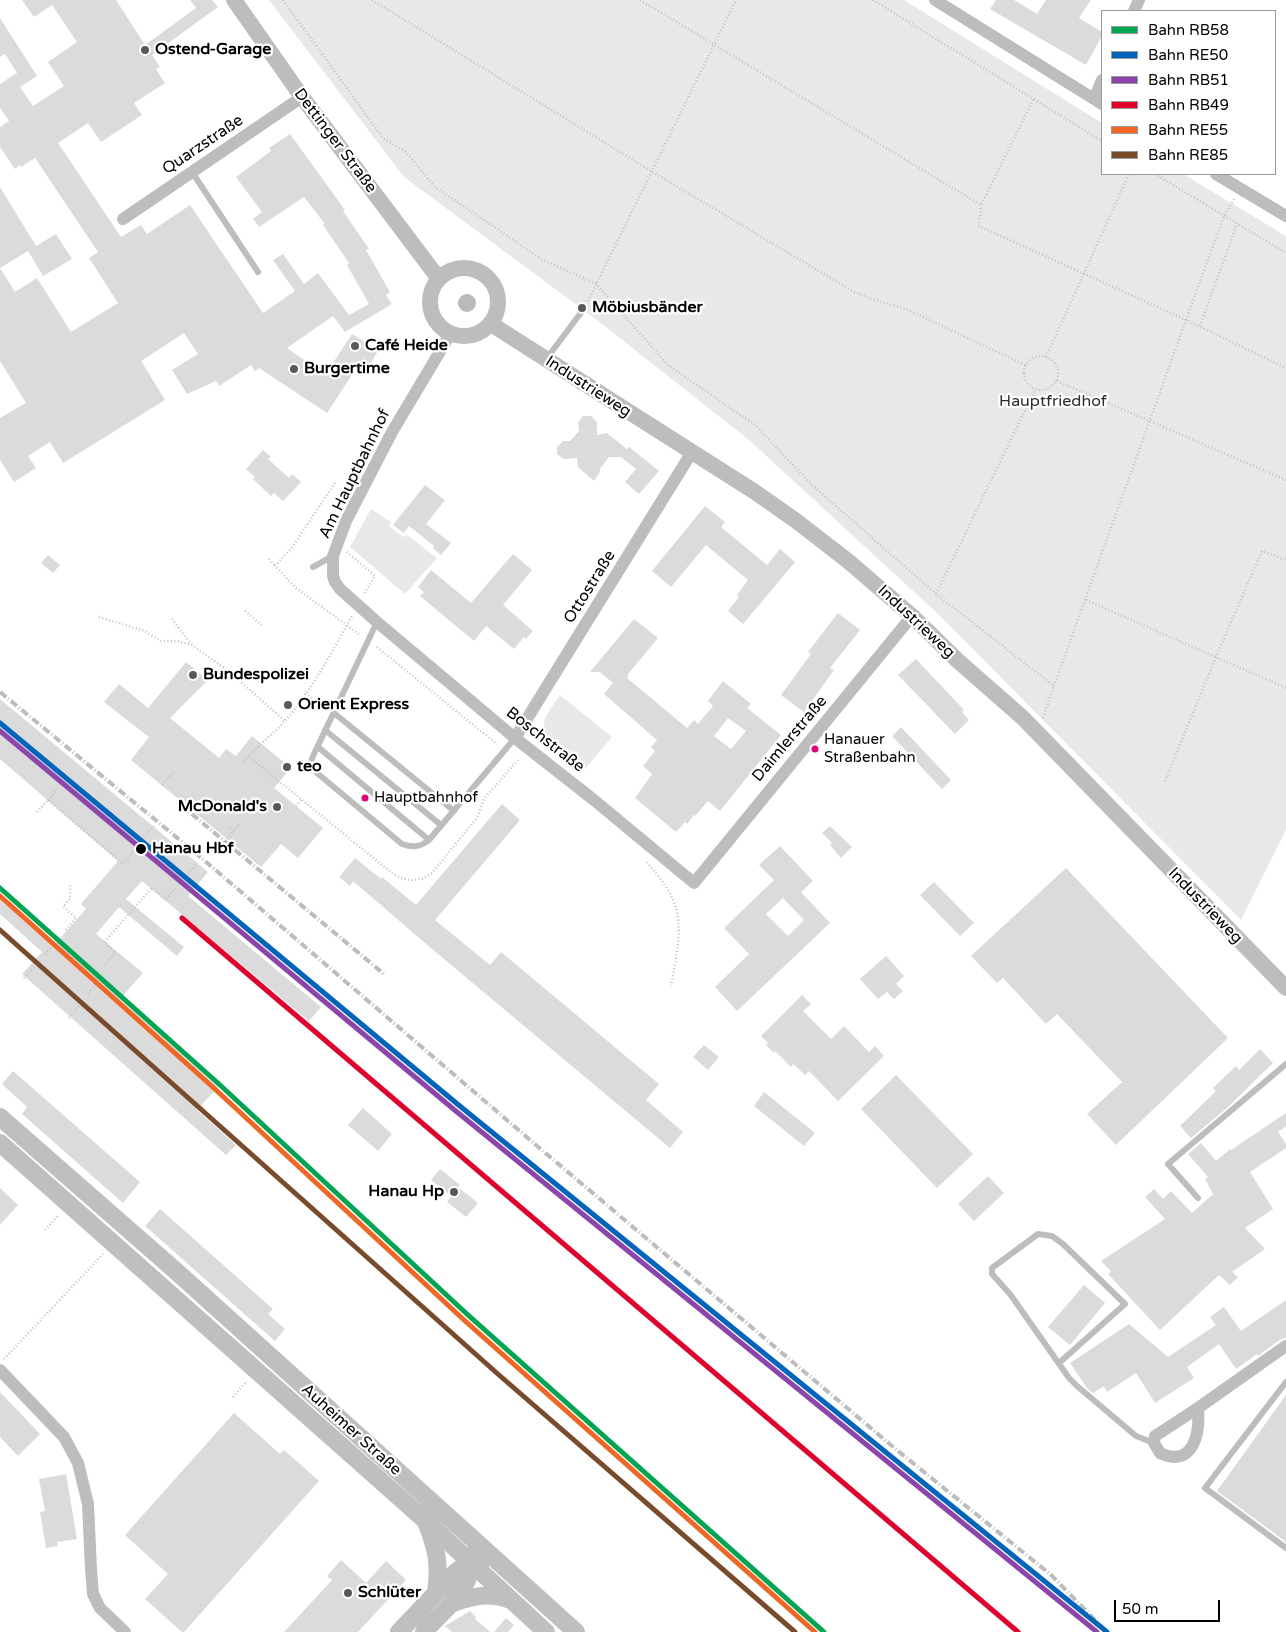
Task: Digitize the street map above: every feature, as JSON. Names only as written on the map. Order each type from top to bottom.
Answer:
[{"type":"main road","name":"Auheimer Straße","points":[[0,1117],[576,1632]]},
{"type":"main road","name":"Auheimer Straße","points":[[0,1143],[426,1521],[546,1632]]},
{"type":"main road","points":[[426,1521],[435,1546],[438,1563],[436,1593]]},
{"type":"main road","points":[[424,1632],[452,1603],[469,1578],[472,1549],[467,1535]]},
{"type":"main road","points":[[399,1632],[460,1568],[472,1563],[490,1562],[499,1564]]},
{"type":"main road","points":[[452,1603],[487,1594],[496,1595],[515,1602]]},
{"type":"street","name":"Dettinger Straße","points":[[234,0],[302,97],[439,280]]},
{"type":"street","points":[[935,0],[1098,101],[1101,85]]},
{"type":"street","name":"Quarzstraße","points":[[123,219],[302,97]]},
{"type":"street","points":[[1218,175],[1286,216]]},
{"type":"street","points":[[468,268],[480,272],[489,278],[496,289],[499,302],[497,312],[491,324],[478,334],[465,336],[450,333],[442,328],[435,320],[431,309],[431,297],[434,286],[446,273],[454,270],[468,268]]},
{"type":"street","name":"Industrieweg","points":[[491,324],[755,492],[848,561],[912,616],[1037,734],[1286,988]]},
{"type":"street","name":"Am Hauptbahnhof","points":[[378,622],[340,589],[333,576],[333,556],[346,521],[384,448],[450,333]]},
{"type":"street","name":"Ottostraße","points":[[515,738],[692,452]]},
{"type":"street","name":"Daimlerstraße","points":[[694,883],[912,616]]},
{"type":"street","name":"Boschstraße","points":[[378,622],[515,738],[594,800],[694,883]]},
{"type":"street","points":[[1264,967],[1286,981]]},
{"type":"street","points":[[113,1244],[127,1229]]},
{"type":"street","points":[[1198,1408],[1198,1428],[1194,1445],[1189,1452],[1182,1456],[1173,1457],[1160,1454],[1154,1443],[1156,1436],[1286,1346]]},
{"type":"street","points":[[0,1370],[64,1437],[78,1463],[88,1504],[93,1594],[100,1608],[125,1632]]},
{"type":"lane","points":[[192,172],[258,272]]},
{"type":"lane","points":[[546,359],[583,310]]},
{"type":"lane","points":[[314,567],[333,556]]},
{"type":"lane","points":[[378,622],[318,747],[312,762],[312,767],[317,773],[402,844],[416,846],[428,840],[515,738]]},
{"type":"lane","points":[[334,713],[454,811]]},
{"type":"lane","points":[[326,730],[441,825]]},
{"type":"lane","points":[[318,747],[428,840]]},
{"type":"lane","points":[[1198,1198],[1168,1164],[1286,1064]]},
{"type":"lane","points":[[1059,1363],[1125,1304],[1063,1244],[1052,1236],[1038,1234],[992,1268],[992,1274],[1010,1294],[1059,1363],[1077,1386],[1136,1436],[1154,1443]]},
{"type":"lane","points":[[1286,1382],[1205,1488],[1286,1548]]},
{"type":"path","points":[[283,0],[383,138],[406,152],[434,186],[541,260],[596,284],[668,365],[754,424],[812,485],[936,594],[1054,686]]},
{"type":"path","points":[[372,0],[651,171],[854,292],[906,309],[1025,365]]},
{"type":"path","points":[[640,0],[981,205]]},
{"type":"path","points":[[583,310],[736,0]]},
{"type":"path","points":[[873,0],[1101,140]]},
{"type":"path","points":[[1034,98],[981,205],[979,226],[1200,326],[1286,368]]},
{"type":"path","points":[[1046,357],[1130,175]]},
{"type":"path","points":[[1157,175],[1286,253]]},
{"type":"path","points":[[1037,734],[1224,216],[1241,189]]},
{"type":"path","points":[[1200,326],[1237,224]]},
{"type":"path","points":[[1037,356],[1046,357],[1054,362],[1058,372],[1057,381],[1051,388],[1035,390],[1030,388],[1023,376],[1025,365],[1030,359],[1037,356]]},
{"type":"path","points":[[1057,381],[1286,480]]},
{"type":"path","points":[[936,594],[1035,390]]},
{"type":"path","points":[[275,566],[291,549],[336,483]]},
{"type":"path","points":[[243,762],[285,721],[305,694],[375,576],[346,551]]},
{"type":"path","points":[[1166,781],[1216,657],[1262,551],[1286,560]]},
{"type":"path","points":[[269,559],[296,588],[369,641],[518,760],[523,760]]},
{"type":"path","points":[[277,578],[282,573]]},
{"type":"path","points":[[1086,600],[1286,688]]},
{"type":"path","points":[[245,611],[263,626]]},
{"type":"path","points":[[99,617],[145,631],[160,642],[177,642],[192,646],[226,669],[285,721]]},
{"type":"path","points":[[172,619],[192,646]]},
{"type":"path","points":[[305,694],[323,705],[329,701]]},
{"type":"path","points":[[484,798],[518,760]]},
{"type":"path","points":[[162,785],[174,771]]},
{"type":"path","points":[[168,778],[173,781]]},
{"type":"path","points":[[37,812],[57,789]]},
{"type":"path","points":[[197,814],[209,799]]},
{"type":"path","points":[[48,800],[123,864],[133,852]]},
{"type":"path","points":[[296,806],[302,800]]},
{"type":"path","points":[[195,804],[201,809]]},
{"type":"path","points":[[227,839],[239,824]]},
{"type":"path","points":[[144,837],[154,826]]},
{"type":"path","points":[[230,828],[234,830]]},
{"type":"path","points":[[149,832],[152,835]]},
{"type":"path","points":[[128,858],[132,861]]},
{"type":"path","points":[[646,861],[667,888],[677,908],[680,923],[679,942],[671,986]]},
{"type":"path","points":[[188,874],[198,863]]},
{"type":"path","points":[[188,866],[192,869]]},
{"type":"path","points":[[66,930],[76,918],[63,906],[70,898],[70,883]]},
{"type":"path","points":[[105,965],[115,952],[104,942],[152,888],[166,900],[176,888]]},
{"type":"path","points":[[167,890],[172,894]]},
{"type":"path","points":[[72,923],[75,926]]},
{"type":"path","points":[[45,954],[56,942]]},
{"type":"path","points":[[50,948],[54,951]]},
{"type":"path","points":[[107,954],[111,957]]},
{"type":"path","points":[[24,978],[36,965]]},
{"type":"path","points":[[30,971],[34,975]]},
{"type":"path","points":[[88,993],[99,980]]},
{"type":"path","points":[[69,1018],[80,1005]]},
{"type":"path","points":[[45,1230],[64,1210]]},
{"type":"path","points":[[0,1360],[6,1358],[113,1244]]},
{"type":"path","points":[[232,1397],[256,1371]]},
{"type":"green space","name":"Hauptfriedhof","points":[[269,0],[904,0],[1101,122],[1101,175],[1185,175],[1286,236],[1286,830],[1241,920],[938,614],[749,440],[597,320],[404,177]]},
{"type":"green space","points":[[371,509],[391,522],[389,526],[403,537],[407,535],[437,558],[405,594],[350,547]]},
{"type":"green space","points":[[560,695],[612,737],[584,770],[552,743],[544,730],[546,716]]},
{"type":"shaded area","points":[[463,294],[471,294],[476,299],[474,310],[463,312],[458,307],[458,299]]},
{"type":"building","points":[[22,0],[116,0],[145,45],[196,8],[190,0],[212,0],[218,7],[152,55],[160,67],[156,69],[165,83],[134,103],[142,115],[101,142],[88,123],[58,143],[121,237],[141,225],[147,234],[190,205],[263,313],[295,291],[273,260],[283,254],[304,284],[318,273],[349,315],[369,304],[347,265],[349,263],[323,225],[325,224],[304,197],[259,227],[253,219],[262,212],[236,177],[271,151],[269,148],[290,134],[345,210],[343,211],[369,249],[366,250],[390,292],[386,295],[392,304],[345,332],[333,316],[287,348],[325,375],[352,334],[373,347],[377,353],[370,364],[361,361],[327,413],[259,368],[255,371],[251,365],[219,386],[216,381],[187,394],[172,370],[198,354],[184,333],[141,361],[165,400],[63,463],[50,442],[28,456],[36,468],[14,482],[0,460],[0,418],[26,403],[0,361],[0,268],[15,292],[37,278],[71,332],[118,303],[89,258],[98,252],[35,158],[15,169],[0,147],[0,127],[9,121],[0,108],[0,84],[17,73],[5,54],[0,57],[0,18],[37,76],[20,87],[33,106],[64,86],[48,62],[77,42],[52,5],[34,17]]},
{"type":"building","points":[[996,0],[1014,0],[1037,14],[1046,0],[1091,0],[1079,18],[1101,31],[1101,38],[1086,65],[990,9]]},
{"type":"building","points":[[0,187],[36,246],[0,268]]},
{"type":"building","points":[[56,234],[72,259],[43,276],[28,251]]},
{"type":"building","points":[[583,416],[591,416],[597,422],[597,435],[607,433],[627,449],[629,447],[659,471],[639,494],[625,482],[636,469],[621,457],[609,457],[594,481],[578,467],[577,458],[564,459],[557,454],[557,447],[563,441],[570,441],[579,431],[578,423]]},
{"type":"building","points":[[263,450],[271,457],[268,459],[289,478],[292,474],[301,482],[283,501],[274,493],[271,496],[253,479],[255,477],[246,469]]},
{"type":"building","points":[[425,485],[445,500],[426,524],[451,543],[441,555],[433,548],[434,546],[409,526],[404,533],[393,525]]},
{"type":"building","points":[[705,506],[725,522],[721,527],[767,565],[780,549],[795,562],[743,624],[728,611],[739,597],[737,595],[748,580],[706,545],[671,587],[652,571]]},
{"type":"building","points":[[513,554],[532,570],[503,605],[533,631],[526,639],[524,637],[514,649],[486,626],[474,641],[420,596],[424,592],[418,587],[431,570],[471,603]]},
{"type":"building","points":[[48,555],[60,565],[53,573],[41,563]]},
{"type":"building","points":[[838,613],[860,630],[830,668],[834,670],[804,712],[781,695],[811,654],[808,652]]},
{"type":"building","points":[[634,619],[658,638],[628,674],[627,678],[687,728],[694,720],[698,724],[713,706],[708,701],[723,681],[751,704],[747,708],[781,735],[720,811],[708,801],[687,824],[685,822],[676,832],[635,798],[652,774],[643,766],[655,751],[651,747],[657,740],[604,694],[613,683],[600,672],[590,672]],"holes":[[[728,718],[746,731],[731,749],[714,736]]]},
{"type":"building","points":[[916,659],[964,710],[962,712],[969,720],[955,734],[898,675]]},
{"type":"building","points":[[186,662],[208,680],[170,718],[219,758],[226,749],[236,756],[252,736],[291,768],[274,788],[323,828],[298,858],[281,844],[261,867],[131,760],[149,737],[104,702],[119,684],[148,708]]},
{"type":"building","points":[[0,699],[208,872],[188,896],[321,1007],[309,1021],[142,881],[126,899],[184,947],[177,956],[119,907],[96,934],[143,973],[120,999],[218,1087],[197,1110],[236,1145],[226,1155],[22,974],[42,952],[0,914],[0,893],[56,943],[86,909],[81,904],[118,861],[0,759]]},
{"type":"building","points":[[901,727],[951,780],[942,789],[892,736]]},
{"type":"building","points":[[502,804],[520,820],[435,920],[490,965],[501,952],[659,1084],[646,1100],[683,1132],[670,1148],[353,881],[350,886],[339,877],[355,858],[416,905]]},
{"type":"building","points":[[830,826],[852,847],[841,858],[830,845],[832,843],[822,833]]},
{"type":"building","points":[[780,846],[813,881],[801,892],[830,923],[737,1011],[715,987],[749,954],[724,928],[774,880],[759,865]],"holes":[[[783,898],[804,920],[788,936],[766,914]]]},
{"type":"building","points":[[1066,868],[1228,1038],[1116,1145],[1087,1114],[1122,1082],[1057,1014],[1046,1024],[1003,978],[997,983],[971,956]]},
{"type":"building","points":[[934,882],[974,923],[960,936],[920,895]]},
{"type":"building","points":[[886,956],[904,976],[896,984],[903,991],[894,999],[887,992],[878,999],[860,979]]},
{"type":"building","points":[[802,995],[811,1004],[803,1011],[831,1039],[844,1026],[869,1052],[875,1046],[884,1056],[838,1101],[809,1071],[805,1075],[793,1064],[791,1067],[775,1051],[774,1053],[761,1036]]},
{"type":"building","points":[[704,1045],[719,1057],[708,1070],[693,1057]]},
{"type":"building","points":[[1260,1049],[1273,1063],[1226,1109],[1191,1138],[1180,1126],[1216,1091],[1213,1088],[1236,1066],[1239,1070]]},
{"type":"building","points":[[13,1071],[140,1182],[123,1203],[22,1114],[27,1107],[2,1084]]},
{"type":"building","points":[[896,1075],[973,1154],[937,1188],[861,1109]]},
{"type":"building","points":[[764,1092],[815,1133],[804,1146],[754,1106]]},
{"type":"building","points":[[363,1108],[392,1134],[378,1151],[348,1125]]},
{"type":"building","points":[[1286,1113],[1286,1126],[1278,1132],[1286,1144],[1286,1148],[1250,1172],[1273,1209],[1245,1228],[1265,1249],[1232,1272],[1238,1277],[1230,1285],[1219,1275],[1160,1330],[1108,1274],[1111,1271],[1101,1261],[1165,1219],[1145,1197],[1154,1189],[1163,1199],[1171,1191],[1192,1213],[1213,1194],[1205,1179],[1208,1177],[1188,1154],[1201,1143],[1216,1161],[1230,1149]]},
{"type":"building","name":"Hanau Hp","points":[[440,1169],[478,1203],[466,1217],[447,1202],[451,1196],[431,1180]]},
{"type":"building","points":[[988,1176],[1004,1193],[974,1221],[958,1204]]},
{"type":"building","points":[[0,1188],[18,1205],[0,1225]]},
{"type":"building","points":[[160,1209],[273,1309],[268,1314],[285,1329],[275,1341],[145,1226]]},
{"type":"building","points":[[1084,1285],[1105,1303],[1070,1345],[1048,1327]]},
{"type":"building","points":[[1286,1300],[1286,1338],[1281,1339],[1236,1369],[1219,1344],[1187,1367],[1194,1378],[1155,1403],[1136,1373],[1107,1392],[1104,1386],[1093,1393],[1087,1388],[1070,1363],[1129,1324],[1168,1357],[1216,1325],[1210,1317],[1224,1307],[1241,1331]]},
{"type":"building","points":[[0,1392],[40,1434],[18,1456],[0,1437]]},
{"type":"building","points":[[1286,1395],[1286,1542],[1217,1491]]},
{"type":"building","points":[[234,1413],[280,1454],[284,1450],[319,1481],[182,1632],[145,1599],[168,1574],[125,1535]]},
{"type":"building","points":[[66,1474],[77,1539],[57,1542],[58,1546],[46,1548],[40,1512],[45,1511],[39,1479]]},
{"type":"building","name":"Schlüter","points":[[341,1560],[366,1583],[386,1561],[406,1580],[358,1632],[284,1632],[332,1580],[327,1576]]},
{"type":"building","points":[[470,1611],[476,1617],[475,1619],[490,1632],[452,1632],[445,1626]]},
{"type":"building","points":[[506,1618],[514,1625],[508,1632],[494,1632]]},
{"type":"railway","points":[[0,692],[198,855],[543,1151],[898,1451],[1050,1574],[1107,1632]]},
{"type":"railway","points":[[181,805],[384,974]]},
{"type":"rail line","name":"RE50","points":[[0,723],[461,1107],[1107,1632]]},
{"type":"rail line","name":"RB51","points":[[0,731],[457,1112],[1097,1632]]},
{"type":"rail line","name":"RB58","points":[[0,888],[220,1085],[468,1315],[824,1632]]},
{"type":"rail line","name":"RE55","points":[[0,896],[216,1090],[464,1320],[815,1632]]},
{"type":"rail line","name":"RB49","points":[[182,918],[1018,1632]]},
{"type":"rail line","name":"RE85","points":[[0,930],[499,1375],[795,1632]]},
{"type":"place","name":"Ostend-Garage","points":[[145,50]]},
{"type":"place","name":"Möbiusbänder","points":[[582,308]]},
{"type":"place","name":"Café Heide","points":[[355,346]]},
{"type":"place","name":"Burgertime","points":[[294,369]]},
{"type":"place","name":"Bundespolizei","points":[[193,675]]},
{"type":"place","name":"Orient Express","points":[[288,705]]},
{"type":"place","name":"Hanauer Straßenbahn","points":[[815,749]]},
{"type":"place","name":"teo","points":[[287,767]]},
{"type":"place","name":"Hauptbahnhof","points":[[365,798]]},
{"type":"place","name":"McDonald's","points":[[277,807]]},
{"type":"place","name":"Hanau Hbf","points":[[141,849]]},
{"type":"place","name":"Hanau Hp","points":[[454,1192]]},
{"type":"place","name":"Schlüter","points":[[348,1593]]}]
